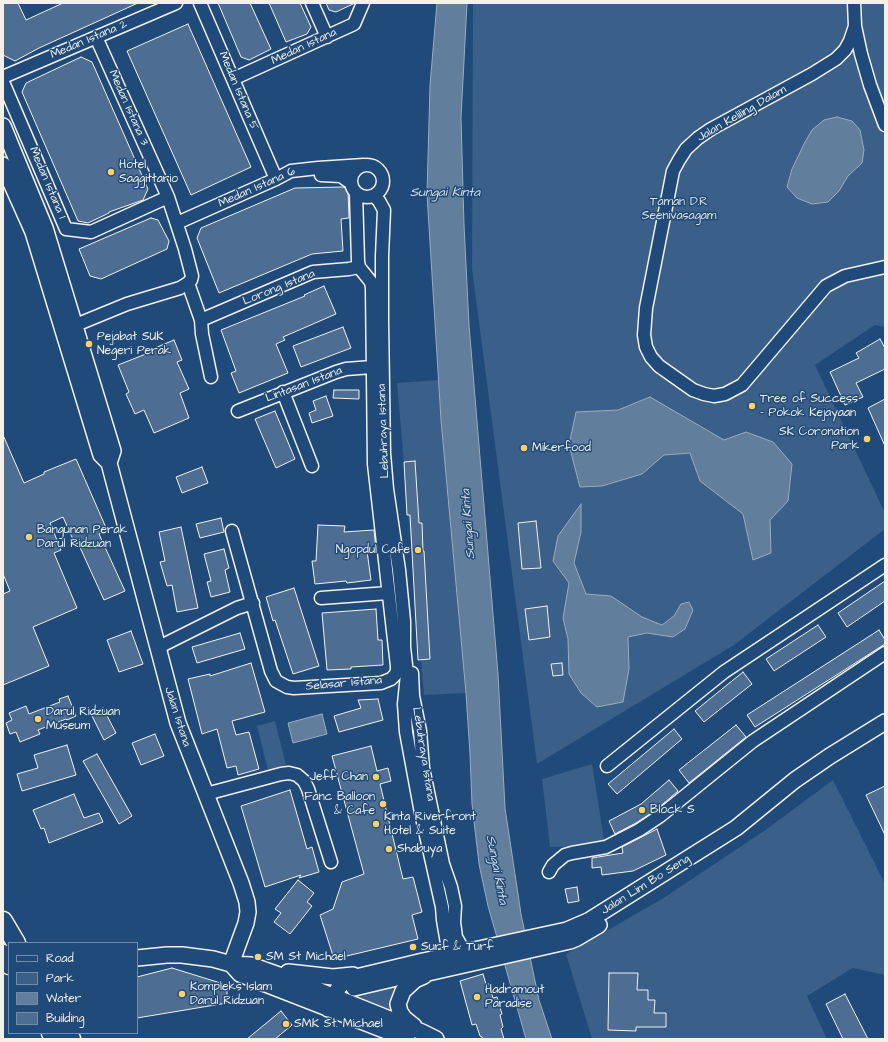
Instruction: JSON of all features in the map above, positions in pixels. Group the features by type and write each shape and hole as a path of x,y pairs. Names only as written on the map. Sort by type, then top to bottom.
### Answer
{"highway":[{"path":"3,921 15,942"}],"main road":[{"path":"3,126 40,215 69,328"},
{"path":"3,141 40,215"},
{"path":"3,165 33,232 69,328"},
{"name":"Jalan Istana","path":"69,328 101,455 109,463 178,723 247,902 248,912 246,923 231,964"},
{"name":"Jalan Lim Bo Seng","path":"554,939 567,930 588,921 732,831 795,780 830,756 885,722"},
{"name":"Jalan Lim Bo Seng","path":"335,1004 348,992 357,987 409,975 428,973 472,957 554,939 570,941 584,934 741,835 817,776 885,731"},
{"path":"138,958 182,955 213,959 231,964 251,965 305,975 333,977 372,972"},
{"name":"Jalan Lim Bo Seng","path":"372,972 450,955 472,957"},
{"path":"231,964 240,974 422,1032 436,1039"},
{"path":"262,968 407,1039"},
{"path":"335,1004 336,990 343,983 352,978 372,972"},
{"path":"422,1032 404,1018 400,1012 398,1004 403,991 428,973"}],"street":[{"name":"Medan Istana 2","path":"3,77 176,3"},
{"name":"Medan Istana 5","path":"200,3 276,179"},
{"path":"312,3 327,37"},
{"name":"Medan Istana","path":"233,79 354,24 363,3"},
{"name":"Jalan Keliling Dalam","path":"854,3 855,26 870,85 885,125"},
{"name":"Jalan Keliling Dalam","path":"855,26 845,50 836,59 812,74 711,129 686,149 678,160 674,171 646,308 644,335 646,346 651,357 659,366 693,390 714,396 725,394 742,384 826,286 845,276 885,267"},
{"name":"Medan Istana 3","path":"96,37 168,197 192,271 191,280 188,283"},
{"name":"Medan Istana 1","path":"3,82 66,229 91,232 168,197"},
{"path":"276,179 301,176 341,176 353,188 364,198 374,196 378,193 383,183 383,178 378,169 374,166 364,166 356,170 353,174 353,188 360,267"},
{"name":"Medan Istana 6","path":"177,223 291,171 299,169 364,166"},
{"name":"Lebuhraya Istana","path":"383,183 388,206 383,239"},
{"name":"Lebuhraya Istana","path":"374,196 379,200 384,210 382,320 384,453 387,489 399,570 404,621 404,647 407,674 404,704 408,744 450,955"},
{"name":"Lorong Istana","path":"201,320 313,272 360,267"},
{"name":"Selasar Istana","path":"253,603 271,671 276,681 281,685 294,688 381,683 391,679 397,670 375,480 372,367 372,288 371,282 360,267"},
{"path":"69,328 127,304 180,288 188,283 201,320 202,334 211,377"},
{"name":"Lintasan Istana","path":"238,410 341,370 372,367"},
{"path":"283,392 312,466"},
{"path":"157,648 236,608 253,603 232,531"},
{"path":"606,766 729,668 885,565"},
{"path":"321,598 388,593"},
{"name":"Lebuhraya Istana","path":"404,621 410,644 413,696 420,732 425,776 443,864 455,906 454,922 456,937 461,946 472,957"},
{"path":"549,872 553,865 565,855 606,847 639,830 660,816 753,741 885,653"},
{"path":"408,744 412,732 413,696"},
{"path":"206,794 280,774 289,773 297,775 304,781 308,789 331,862"},
{"path":"443,864 447,898 446,913 443,920"}],"green space":[{"name":"Taman D.R Seenivasagam","path":"473,3 885,3 885,327 875,325 815,365 885,513 885,529 734,645 537,764 472,269"},
{"path":"438,380 466,693 424,695 397,383"},
{"path":"275,721 286,765 268,770 257,726"},
{"path":"592,764 605,846 550,847 542,779"},
{"path":"833,780 885,884 885,975 853,968 807,996 827,1039 592,1039 566,954 662,899 764,831"},
{"path":"394,986 398,988 393,1015 354,999 355,995"}],"water":[{"name":"Sungai Kinta","path":"437,3 467,3 461,118 464,225 469,325 498,674 505,808 521,914 539,1000 552,1039 526,1039 488,906 479,864 472,804 466,693 441,420 427,194 430,85"},
{"path":"837,117 852,121 860,130 864,150 862,163 848,176 839,191 828,202 812,204 797,198 787,187 792,169 812,130 824,120"},
{"path":"650,397 724,440 746,432 773,442 792,464 788,501 770,520 771,553 753,560 743,514 700,481 690,453 664,455 642,474 602,486 580,487 569,445 576,412 618,410"},
{"path":"581,504 581,532 574,563 586,594 611,596 642,617 662,625 674,616 681,604 689,602 693,610 685,629 673,637 647,633 628,637 629,669 623,702 597,707 581,693 569,674 568,639 563,618 569,583 553,561 558,536"},
{"path":"322,714 327,734 293,743 288,723"}],"building":[{"path":"3,3 18,3 26,20 63,3 138,3 39,48 15,61 3,55"},
{"path":"218,3 250,3 271,49 249,60 241,57"},
{"path":"269,3 300,3 311,27 307,34 286,42"},
{"path":"326,3 355,3 336,12 329,10"},
{"path":"188,24 251,167 191,195 127,51"},
{"path":"81,57 92,62 148,189 143,200 109,212 88,223 78,221 22,92 26,83"},
{"path":"344,187 348,190 349,218 341,219 343,251 312,254 219,293 197,238 201,228 295,188"},
{"path":"151,218 158,220 169,241 167,249 101,279 90,276 79,249"},
{"path":"324,286 336,314 283,337 285,340 276,344 288,373 239,393 231,373 236,371 221,330 305,296 304,295"},
{"path":"343,327 351,348 301,367 293,346"},
{"path":"880,339 885,348 885,369 856,383 863,397 845,405 830,372 859,358 856,353"},
{"path":"174,340 182,360 177,362 189,389 180,393 189,418 154,433 144,410 135,414 126,394 129,392 118,365 151,352 150,350"},
{"path":"334,390 359,390 359,399 333,398"},
{"path":"326,396 333,416 312,423 309,413 316,410 313,401"},
{"path":"885,399 885,446 868,408"},
{"path":"275,411 295,459 276,468 255,419"},
{"name":"Bangunan Perak Darul Ridzuan","path":"3,435 24,483 44,474 44,472 76,459 107,530 99,534 125,591 104,600 78,543 75,544 63,517 50,523 61,550 54,553 77,608 33,627 49,666 3,685 3,594 10,591 3,574"},
{"path":"415,461 419,523 422,523 430,659 418,660 410,515 407,515 404,462"},
{"path":"202,467 208,483 182,493 176,477"},
{"path":"221,518 224,532 200,538 196,524"},
{"path":"536,521 541,568 522,569 518,523"},
{"path":"318,525 345,526 344,532 374,530 376,550 367,551 371,580 347,583 346,581 315,584 312,561 316,561"},
{"path":"181,527 198,608 177,612 172,585 167,586 160,562 165,561 159,532"},
{"path":"224,549 229,568 225,570 230,592 211,597 207,582 211,581 204,554"},
{"path":"885,581 885,601 847,627 838,613"},
{"path":"294,588 319,666 293,674 275,620 273,621 266,597"},
{"path":"547,606 550,637 529,640 525,609"},
{"path":"376,609 378,640 382,640 383,665 327,670 322,613"},
{"path":"818,625 826,637 774,671 766,659"},
{"path":"879,630 885,640 885,644 755,727 747,715"},
{"path":"131,631 143,664 119,672 107,640"},
{"path":"240,633 245,649 197,663 192,647"},
{"path":"251,663 265,712 232,721 236,735 249,732 259,769 238,775 236,766 227,768 217,729 202,734 188,679 210,674 210,676"},
{"path":"562,663 563,675 553,676 551,664"},
{"path":"743,672 752,684 704,722 695,711"},
{"name":"Darul Ridzuan Museum","path":"68,696 76,716 38,730 40,734 20,742 16,732 10,734 6,723 12,720 9,713 26,706 29,714 60,702 59,699"},
{"path":"378,699 383,720 339,732 334,716 361,708 358,700"},
{"path":"103,708 116,733 104,740 91,714"},
{"path":"736,725 746,737 689,783 679,770"},
{"path":"674,729 682,739 617,794 608,784"},
{"path":"155,734 164,756 141,765 132,743"},
{"path":"67,745 76,775 22,791 17,774 38,768 34,755"},
{"path":"371,746 377,771 388,768 391,781 380,784 403,879 413,877 422,912 412,915 418,939 334,959 320,915 333,909 342,882 364,874 332,756"},
{"path":"97,754 132,816 119,824 83,761"},
{"name":"Block S","path":"669,780 678,791 656,810 615,834 609,821 641,804"},
{"path":"885,786 885,835 866,795"},
{"path":"290,790 307,849 312,847 319,872 299,878 301,875 265,887 241,806"},
{"path":"74,794 84,818 99,813 103,822 49,843 44,828 41,829 33,810"},
{"path":"657,829 666,855 633,871 602,875 601,867 592,868 592,858 623,853 622,847"},
{"path":"298,880 314,893 307,902 312,906 290,934 274,922 281,913 275,909"},
{"path":"577,887 579,901 568,903 565,889"},
{"name":"Kompleks Islam Darul Ridzuan","path":"172,968 227,985 227,1003 138,1018 138,977"},
{"path":"609,973 638,973 637,990 648,990 648,1000 655,1000 654,1013 666,1013 666,1027 636,1027 636,1031 608,1030"},
{"path":"483,974 486,984 489,984 493,998 497,997 502,1014 500,1015 503,1027 501,1029 504,1039 483,1039 480,1036 476,1024 472,1025 460,981"},
{"path":"845,994 868,1039 843,1039 826,1004"},
{"path":"281,1011 292,1025 275,1039 247,1039"}],"place":[{"name":"Hotel Saggittario","path":"111,172"},
{"name":"Pejabat SUK Negeri Perak","path":"89,344"},
{"name":"Tree of Success - Pokok Kejayaan","path":"752,406"},
{"name":"SK Coronation Park","path":"867,439"},
{"name":"Mikerfood","path":"524,448"},
{"name":"Bangunan Perak Darul Ridzuan","path":"29,537"},
{"name":"Ngopdul Cafe","path":"418,550"},
{"name":"Darul Ridzuan Museum","path":"38,719"},
{"name":"Jeff Chan","path":"376,777"},
{"name":"Fanc Balloon & Cafe","path":"383,804"},
{"name":"Block S","path":"642,810"},
{"name":"Kinta Riverfront Hotel & Suite","path":"376,824"},
{"name":"Shabuya","path":"389,849"},
{"name":"Surf & Turf","path":"413,947"},
{"name":"SM St Michael","path":"258,957"},
{"name":"Kompleks Islam Darul Ridzuan","path":"182,994"},
{"name":"Hadramout Paradise","path":"477,997"},
{"name":"SMK St. Michael","path":"286,1024"}]}
